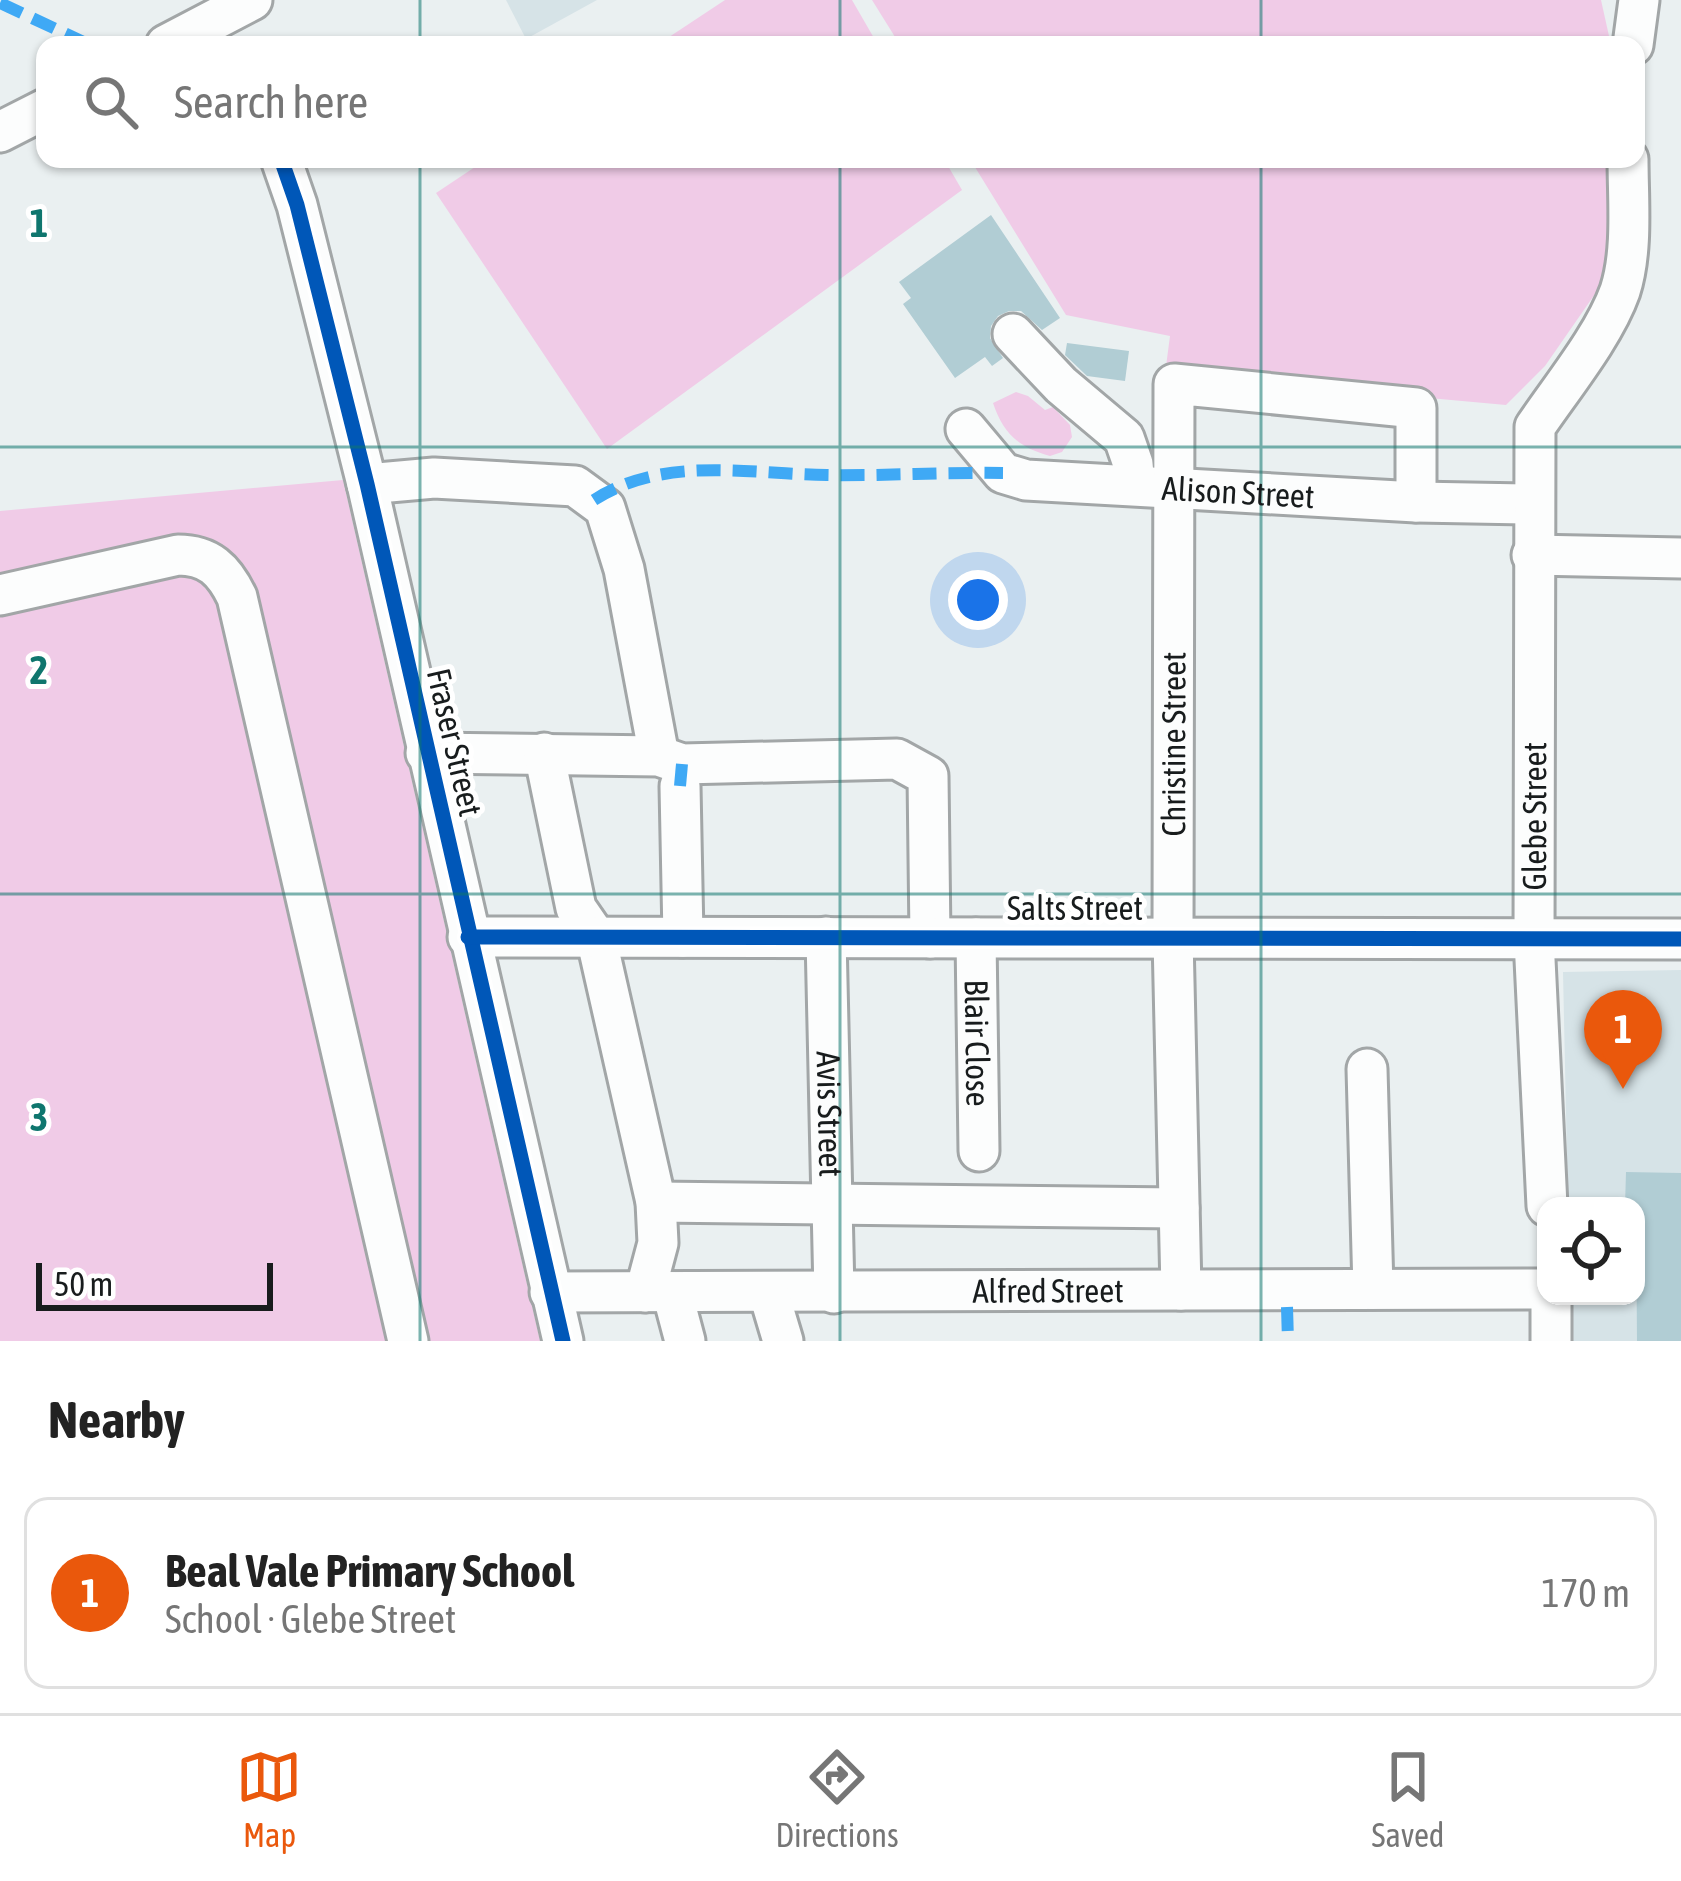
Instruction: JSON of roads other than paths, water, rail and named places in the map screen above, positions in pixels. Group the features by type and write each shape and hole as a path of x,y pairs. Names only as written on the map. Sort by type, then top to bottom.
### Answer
{"street":[{"path":"221,32 252,0"},
{"path":"1634,36 1639,0"},
{"path":"0,132 36,114"},
{"name":"Fraser Street","path":"283,168 297,205 367,484 563,1341"},
{"name":"Glebe Street","path":"1546,1197 1534,939 1535,427 1620,290 1628,231 1628,168"},
{"path":"1012,334 1061,385 1124,438 1154,487"},
{"name":"Christine Street","path":"1181,1290 1173,938 1154,487 1174,384 1416,408 1416,502"},
{"name":"Alison Street","path":"966,428 1003,473 1060,484 1533,504"},
{"path":"367,484 434,478 575,486 605,508 624,568 670,771 682,937"},
{"path":"1532,554 1681,558"},
{"path":"0,596 178,555 198,555 227,577 238,597 408,1341"},
{"path":"425,753 544,753 670,771 682,764 897,759 928,776 930,938"},
{"path":"544,753 576,908 596,937 656,1202 659,1292 685,1341"},
{"name":"Salts Street","path":"468,937 1681,939"},
{"name":"Avis Street","path":"826,938 834,1293"},
{"name":"Blair Close","path":"976,938 979,1151"},
{"path":"1367,1069 1372,1289"},
{"path":"656,1202 1179,1208"},
{"name":"Alfred Street","path":"550,1292 1372,1289 1537,1293"},
{"path":"769,1294 783,1341"},
{"path":"1549,1305 1551,1341"}],"place":[{"name":"Beal Vale Primary School","path":"1623,1089"}]}
